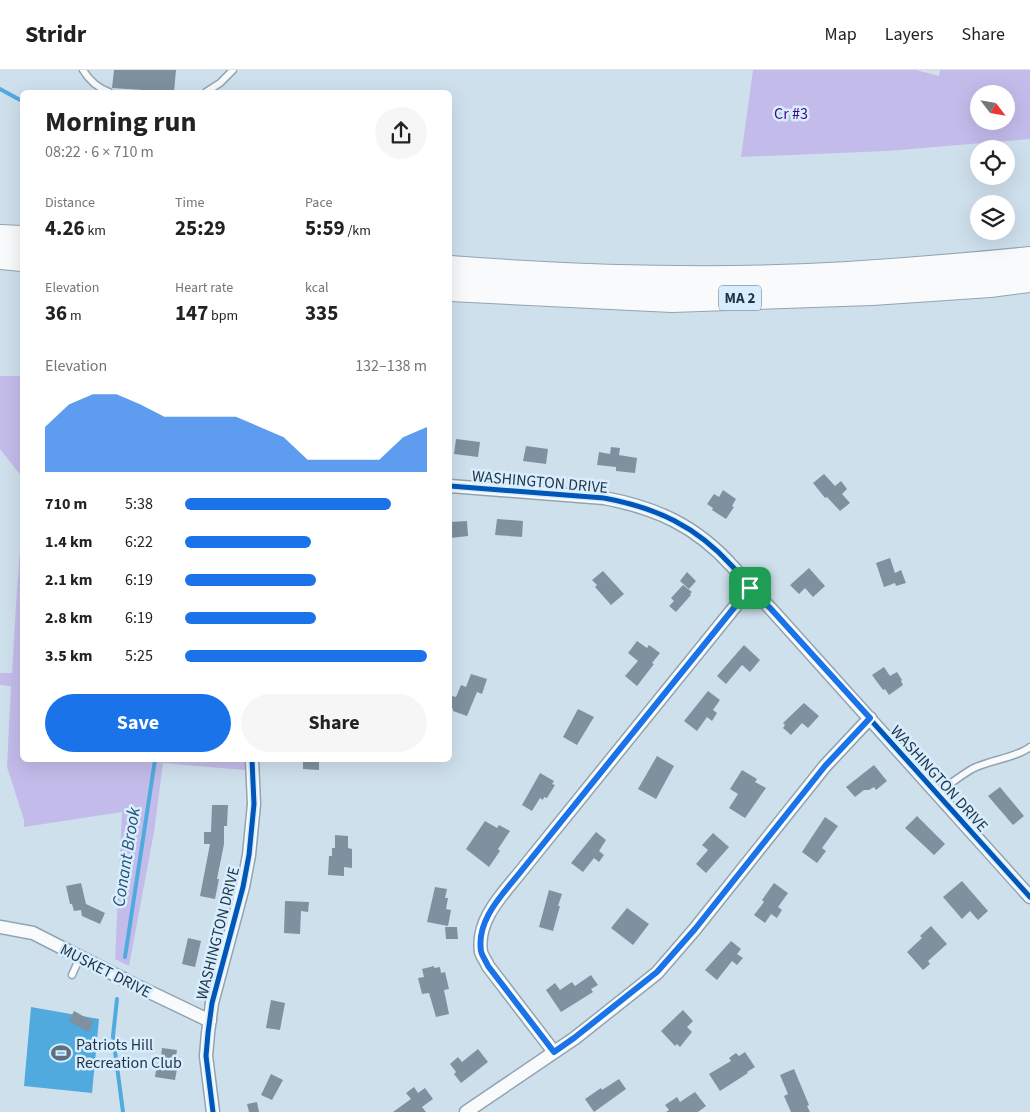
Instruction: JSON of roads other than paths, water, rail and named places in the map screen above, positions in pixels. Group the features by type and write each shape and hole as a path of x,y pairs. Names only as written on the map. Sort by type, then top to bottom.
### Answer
{"highway":[{"path":"0,237 20,238"},
{"path":"0,257 20,259"},
{"name":"MA 2","path":"452,268 534,274 744,277 847,274 1030,259"},
{"name":"MA 2","path":"452,290 672,300 872,293 990,285 1030,280"}],"street":[{"name":"WASHINGTON DRIVE","path":"452,486 604,498 646,508 682,525 710,545 732,565 750,588 1030,896"},
{"path":"554,1052 488,966 482,953 482,927 492,909 522,870 750,588"},
{"path":"466,1112 589,1027 657,972 695,929 825,766 870,718"},
{"name":"WASHINGTON DRIVE","path":"213,1112 206,1056 210,1020 212,1003 243,887 249,855 254,804 252,762"},
{"name":"MUSKET DRIVE","path":"0,927 33,933 210,1020"}],"lane":[{"path":"83,70 88,79 103,90"},
{"path":"209,90 220,83 233,70"},
{"path":"937,793 973,769 1000,758 1023,752 1030,747"},
{"path":"72,975 80,957"}],"water":[{"name":"Patriots Hill Recreation Club","path":"31,1007 99,1019 92,1093 24,1086"}],"waterway":[{"name":"Conant Brook","path":"0,89 20,100"},
{"name":"Conant Brook","path":"125,957 155,762"},
{"name":"Conant Brook","path":"117,999 113,1036 123,1112"}],"place":[{"name":"Patriots Hill Recreation Club","path":"61,1053"}],"park label":[{"name":"Cr #3","path":"791,113"}]}
